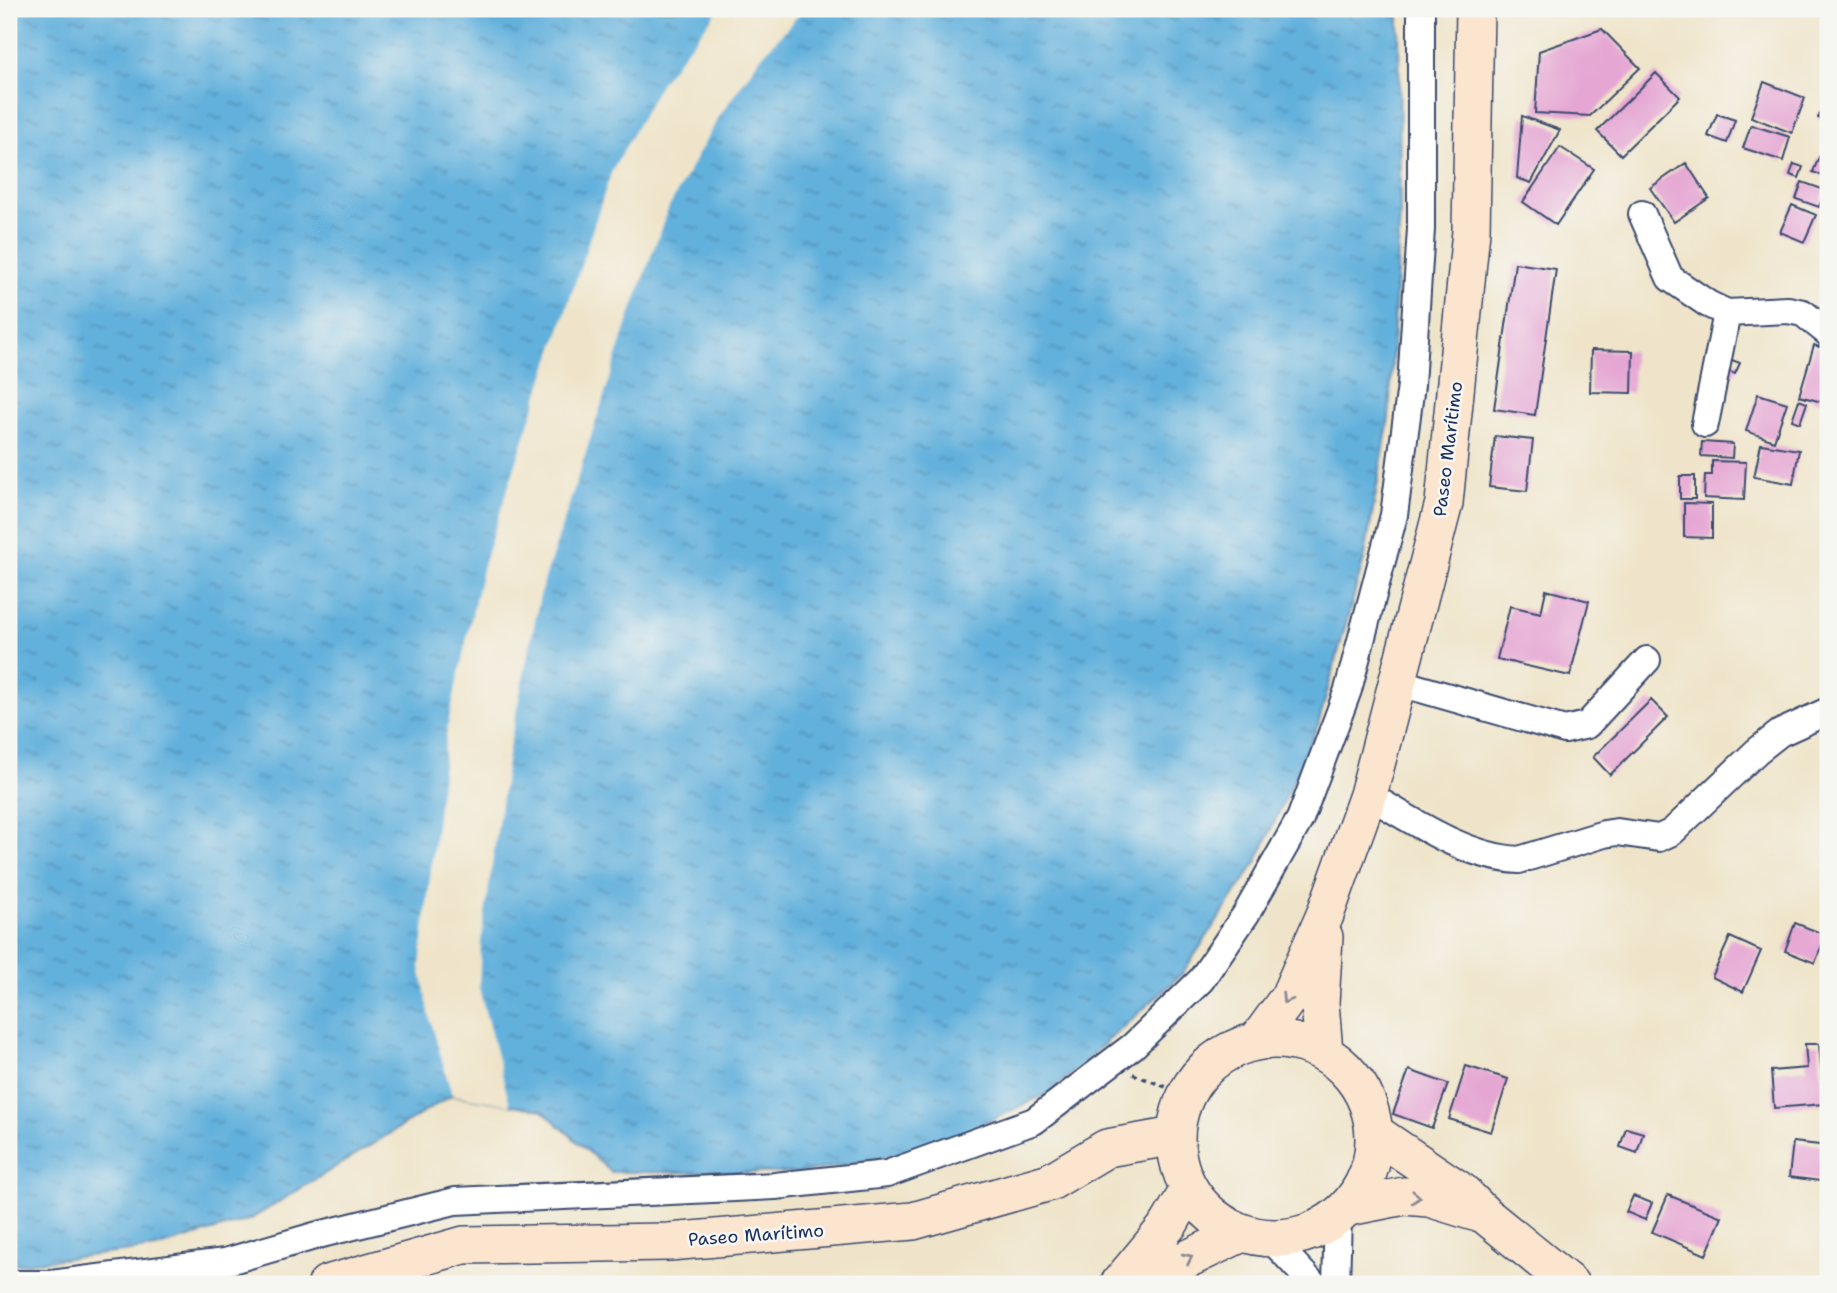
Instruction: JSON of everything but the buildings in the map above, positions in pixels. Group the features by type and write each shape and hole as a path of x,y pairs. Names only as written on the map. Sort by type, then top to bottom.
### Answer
{"main road":[{"name":"Paseo Marítimo","path":"1256,1041 1289,996 1325,915 1368,795 1400,683 1444,503 1471,231 1475,9"},
{"name":"Paseo Marítimo","path":"1324,1052 1320,1003 1325,915"},
{"path":"1343,1212 1369,1173 1375,1133 1370,1109 1359,1086 1344,1067 1324,1052 1280,1040 1256,1041 1228,1051 1203,1070 1186,1094 1175,1136 1178,1164 1189,1190 1203,1208 1221,1223 1256,1236 1295,1237 1317,1229 1343,1212 1404,1196 1429,1198 1485,1215"},
{"path":"1375,1133 1462,1192 1485,1215 1568,1283"},
{"name":"Paseo Marítimo","path":"327,1284 464,1245 669,1242 913,1221 1050,1182 1107,1148 1175,1136"},
{"path":"1119,1284 1169,1224 1189,1190"},
{"path":"1135,1284 1256,1236"}],"street":[{"path":"9,1284 51,1284 225,1262 318,1235 455,1201 775,1186 887,1174 1034,1121 1108,1065 1201,980 1246,914 1300,819 1348,690 1394,515 1411,385 1421,229 1421,9"},
{"path":"1642,214 1670,278 1708,304 1727,313 1788,310 1803,313 1828,333"},
{"path":"1705,424 1727,313"},
{"path":"1400,683 1565,730 1578,729 1587,725 1647,660"},
{"path":"1368,795 1454,843 1504,859 1519,860 1618,832 1659,838 1672,832 1780,733 1828,711"},
{"path":"1336,1284 1343,1212"},
{"path":"1256,1236 1313,1284"}],"path":[{"path":"1108,1065 1186,1094"}],"water":[{"path":"9,9 1399,9 1400,211 1389,418 1365,555 1318,725 1257,861 1182,974 1051,1092 932,1148 802,1173 611,1172 542,1110 452,1095 251,1219 156,1248 9,1265"}],"pier":[{"path":"719,9 804,9 760,58 718,118 668,209 631,313 541,591 509,748 481,941 479,988 510,1105 452,1095 430,1018 420,966 447,728 483,565 611,173 661,82"}]}
